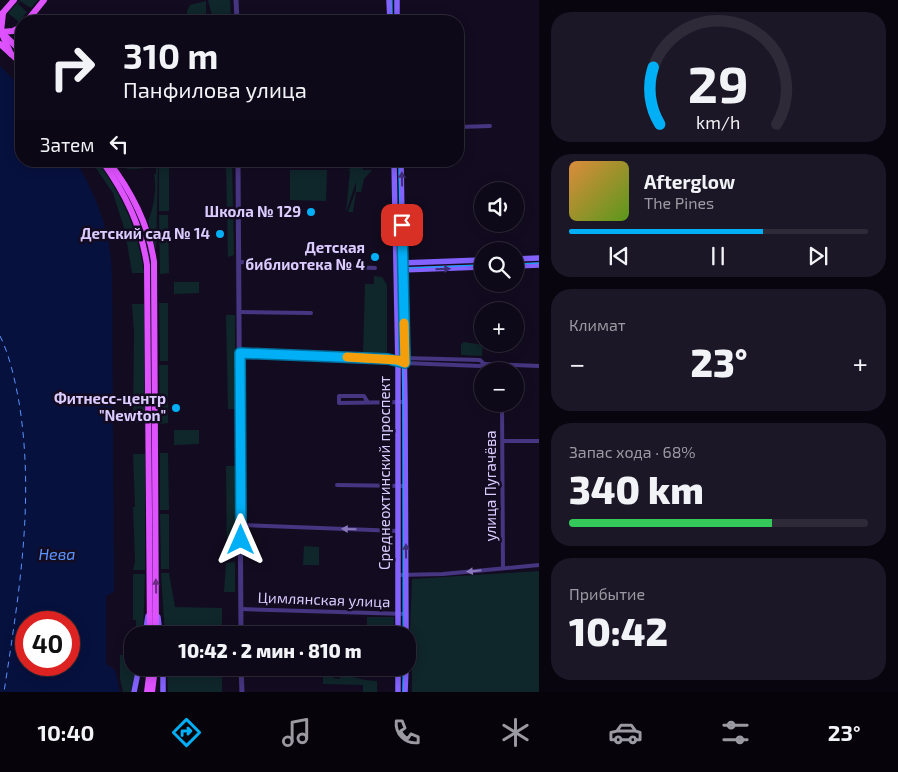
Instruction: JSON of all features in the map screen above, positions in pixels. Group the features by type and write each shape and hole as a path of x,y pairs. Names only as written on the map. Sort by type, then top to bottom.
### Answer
{"main road":[{"path":"11,54 0,31 2,14 14,0"},
{"path":"31,15 44,0"},
{"path":"390,0 390,15"},
{"path":"397,0 397,15"},
{"path":"0,31 15,31"},
{"path":"0,31 15,45"},
{"path":"0,44 15,58"},
{"path":"106,167 126,197 134,214 147,265 150,626"},
{"path":"112,167 139,212 150,241 154,262 156,626"},
{"name":"Среднеохтинский проспект","path":"394,167 398,360 398,626"},
{"name":"Среднеохтинский проспект","path":"401,167 405,361 406,626"},
{"path":"524,259 539,258"},
{"path":"395,267 402,263 474,260"},
{"path":"524,266 539,265"},
{"path":"395,267 403,271 474,268"},
{"path":"146,626 149,609"},
{"path":"156,613 158,626"},
{"path":"134,692 137,676"},
{"path":"147,692 151,676"},
{"path":"152,676 152,692"},
{"path":"163,676 163,692"},
{"path":"398,676 398,692"},
{"path":"405,692 406,676"}],"street":[{"path":"236,0 236,15"},
{"path":"464,127 490,126"},
{"path":"238,167 241,626"},
{"path":"239,262 375,268"},
{"path":"239,312 311,313"},
{"path":"240,353 398,360 474,366"},
{"path":"524,365 539,366"},
{"path":"367,401 364,396 339,396 339,403 364,403 367,401 405,402"},
{"name":"улица Пугачёва","path":"502,412 503,568"},
{"path":"502,441 539,441"},
{"path":"337,485 405,486"},
{"path":"241,525 406,531"},
{"path":"398,575 539,565"},
{"name":"Цимлянская улица","path":"241,609 406,614"},
{"path":"242,676 242,692"}],"green space":[{"path":"20,0 38,0 31,8 20,1 18,4 27,12 25,15 15,15 15,19 8,13"},
{"path":"208,0 230,0 231,15 212,15"},
{"path":"206,1 206,15 187,15 190,5"},
{"path":"95,167 101,167 122,200 138,242 144,273 132,273 125,231 113,193"},
{"path":"122,167 151,167 136,169"},
{"path":"156,167 158,167 156,251 148,221 154,198 154,174 156,174"},
{"path":"159,167 169,167 169,211 159,211"},
{"path":"226,167 232,167 234,255 228,257"},
{"path":"352,167 362,167 363,170 372,170 364,179 361,192 356,192 353,212 348,212 356,190 356,182 346,212 350,171 348,170"},
{"path":"290,170 327,170 326,201 290,200"},
{"path":"159,215 168,215 169,273 160,274"},
{"path":"374,276 382,277 387,285 387,353 363,353 365,284 374,284"},
{"path":"174,282 199,282 199,293 174,294"},
{"path":"159,303 168,303 168,361 160,361"},
{"path":"132,304 144,304 145,423 133,423 134,333"},
{"path":"226,315 235,315 235,409 228,409"},
{"path":"464,342 474,344 474,352 482,352 482,356 461,355 461,344"},
{"path":"159,365 168,365 168,423 160,424"},
{"path":"174,430 199,430 199,444 174,445"},
{"path":"160,453 168,453 169,510 160,510"},
{"path":"133,454 145,454 145,570 133,570 135,561 133,507 135,507"},
{"path":"226,466 235,466 235,558 227,558"},
{"path":"160,514 169,514 169,569 161,569"},
{"path":"304,546 319,547 319,565 303,565"},
{"path":"235,562 235,592 224,592 226,563"},
{"path":"539,571 539,692 412,692 412,676 416,676 416,626 410,626 412,579"},
{"path":"161,573 169,573 175,607 222,608 222,626 164,626"},
{"path":"133,574 145,574 143,626 136,626 136,620 133,620"},
{"path":"367,617 394,617 394,626 367,626"},
{"path":"120,655 124,655 124,676 135,676 131,692 123,692 120,679"},
{"path":"167,676 222,676 222,692 168,692"},
{"path":"323,676 333,676 333,678 340,679 340,676 345,676 377,681 377,692 363,692 363,685 323,684"}],"water":[{"name":"Нева","path":"0,66 15,81 15,167 79,167 102,216 109,245 112,276 114,592 106,596 106,664 115,670 120,692 0,692"}],"ferry route":[{"path":"0,336 14,377 19,402 26,475 20,583 4,692"}],"tram line":[{"path":"392,0 392,15"},
{"path":"399,167 403,368 403,626"},
{"path":"398,258 404,266 410,268 474,265"},
{"path":"524,264 539,263"},
{"path":"403,676 403,692"}],"slow traffic":[{"path":"347,357 398,360 405,363 404,323"}],"place":[{"name":"Школа № 129","path":"311,212"},
{"name":"Детский сад № 14","path":"220,234"},
{"name":"Детская библиотека № 4","path":"375,257"},
{"name":"Фитнесс-центр \"Newton\"","path":"176,408"}],"route":[{"path":"241,540 240,353 388,359 405,363 402,225"}]}
